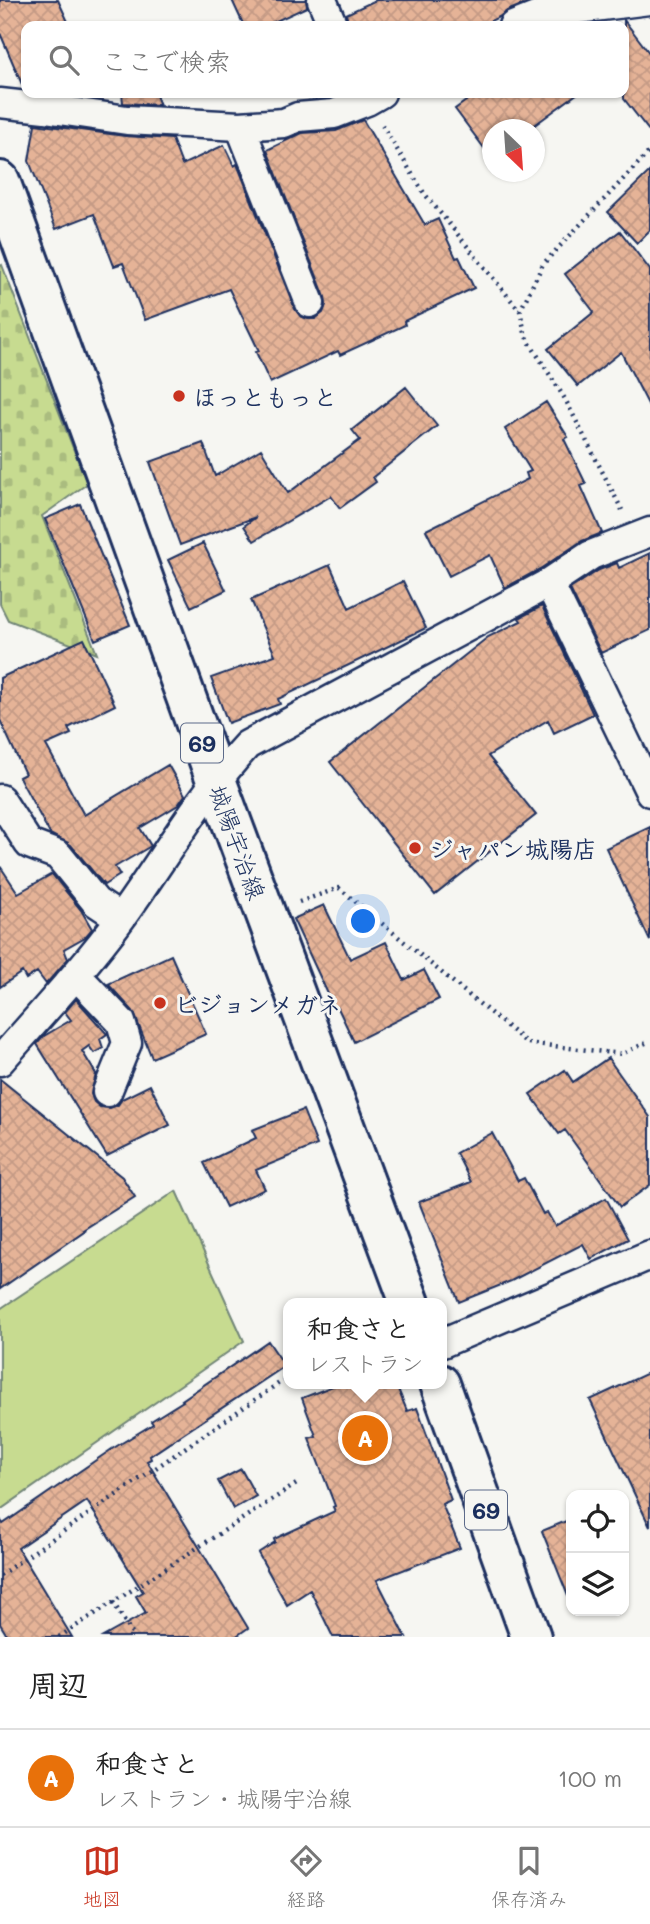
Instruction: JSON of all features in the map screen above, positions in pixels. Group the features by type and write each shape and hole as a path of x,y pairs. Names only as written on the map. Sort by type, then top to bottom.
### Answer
{"main road":[{"name":"城陽宇治線","path":"0,181 216,780 408,1298"},
{"name":"69","path":"442,1389 531,1637"}],"street":[{"path":"322,0 331,21"},
{"path":"521,21 544,7 649,0"},
{"path":"0,103 127,120 240,126 284,123 298,117 334,114 366,98"},
{"path":"240,126 310,303"},
{"path":"0,1061 76,975 120,918 216,780 247,745 549,583 591,555 642,534"},
{"path":"549,583 650,792"},
{"path":"0,799 29,844 58,855 96,902 120,918"},
{"path":"76,975 121,1021 127,1043 107,1092"},
{"path":"447,1341 650,1255"}],"path":[{"path":"371,98 424,193 520,312 526,337 565,399 642,534"},
{"path":"520,312 543,264 650,151"},
{"path":"266,915 339,888 527,1043 622,1054 650,1041"},
{"path":"0,1575 283,1380"},
{"path":"59,1637 299,1483"},
{"path":"113,1602 134,1637"}],"green space":[{"path":"2,265 87,484 42,516 97,654 8,620 0,604"},
{"path":"176,1191 244,1341 0,1510 0,1309"}],"building":[{"path":"0,0 58,0 68,21 21,21 21,82 0,33"},
{"path":"232,0 306,0 307,7 276,21 242,21"},
{"path":"376,0 534,0 491,21 348,21 346,14"},
{"path":"629,27 650,54 650,132 624,99 629,98"},
{"path":"122,98 157,98 160,105 123,103"},
{"path":"470,98 571,98 543,119 482,119 482,145 455,109"},
{"path":"363,120 425,225 438,219 474,288 404,321 405,325 340,355 338,351 270,383 256,352 259,351 229,289 145,320 123,263 114,266 94,214 56,229 29,161 35,124 125,136 172,139 182,165 224,145 234,166 237,164 295,309 300,316 315,319 323,313 325,297 267,150 302,133 336,131"},
{"path":"650,171 650,230 637,243 608,212"},
{"path":"620,231 650,270 650,408 621,352 578,386 548,349 594,312 565,274"},
{"path":"406,387 437,426 373,477 376,482 340,508 331,496 254,541 244,526 256,517 180,545 150,462 203,443 215,476 261,449 288,493 360,440 352,430"},
{"path":"546,402 568,437 564,439 586,484 581,486 602,533 582,541 505,588 490,555 449,576 426,530 528,479 526,473 531,471 505,429"},
{"path":"80,504 130,625 95,640 45,519"},
{"path":"203,543 226,590 191,607 168,560"},
{"path":"650,553 650,630 601,653 570,589 599,570 617,563 619,568"},
{"path":"330,565 349,608 403,581 426,628 278,699 280,704 228,723 211,678 275,655 251,600"},
{"path":"542,606 593,714 554,733 548,720 488,756 536,815 435,895 330,762 488,637 521,621 519,618"},
{"path":"84,639 115,705 68,728 71,734 46,745 84,815 168,765 185,795 178,805 140,828 151,846 115,867 120,875 104,885 71,845 50,834 19,777 25,774 0,720 0,678"},
{"path":"650,827 650,941 606,848"},
{"path":"0,866 18,893 52,874 81,910 92,929 85,937 64,949 68,959 46,984 37,972 26,979 22,972 0,987"},
{"path":"324,905 350,959 386,942 404,980 424,970 439,999 354,1042 338,1008 335,1009 293,919"},
{"path":"171,955 206,1034 152,1058 133,1011 108,984"},
{"path":"76,999 107,1034 100,1039 103,1048 94,1053 89,1046 82,1051 96,1074 91,1094 94,1102 100,1107 110,1108 150,1085 170,1125 107,1156 37,1044 44,1036 71,1020 65,1012"},
{"path":"608,1058 650,1117 650,1185 620,1207 565,1130 559,1134 530,1094 565,1070 573,1082"},
{"path":"0,1079 122,1177 135,1197 0,1289"},
{"path":"303,1110 317,1145 256,1170 265,1189 226,1207 204,1163 256,1138 252,1130"},
{"path":"492,1133 518,1181 524,1178 543,1214 547,1212 555,1226 606,1198 628,1239 591,1259 583,1244 511,1281 459,1302 419,1202 471,1182 456,1153"},
{"path":"268,1341 283,1363 283,1367 150,1456 151,1459 147,1461 248,1628 235,1637 103,1637 146,1613 136,1596 143,1592 87,1501 18,1548 72,1637 8,1637 0,1624 0,1519 3,1524 153,1424 151,1421"},
{"path":"650,1372 650,1527 590,1400"},
{"path":"325,1389 398,1389 407,1411 417,1408 451,1500 442,1504 460,1548 377,1580 406,1637 333,1637 310,1590 287,1605 258,1553 275,1542 274,1539 335,1511 309,1438 316,1436 302,1398"},
{"path":"241,1469 256,1496 233,1509 218,1481"},
{"path":"566,1521 566,1591 542,1531"}],"place":[{"name":"ほっともっと","path":"179,396"},
{"name":"ジャパン城陽店","path":"415,848"},
{"name":"ビジョンメガネ","path":"160,1003"},
{"name":"和食さと","path":"365,1438"}]}
